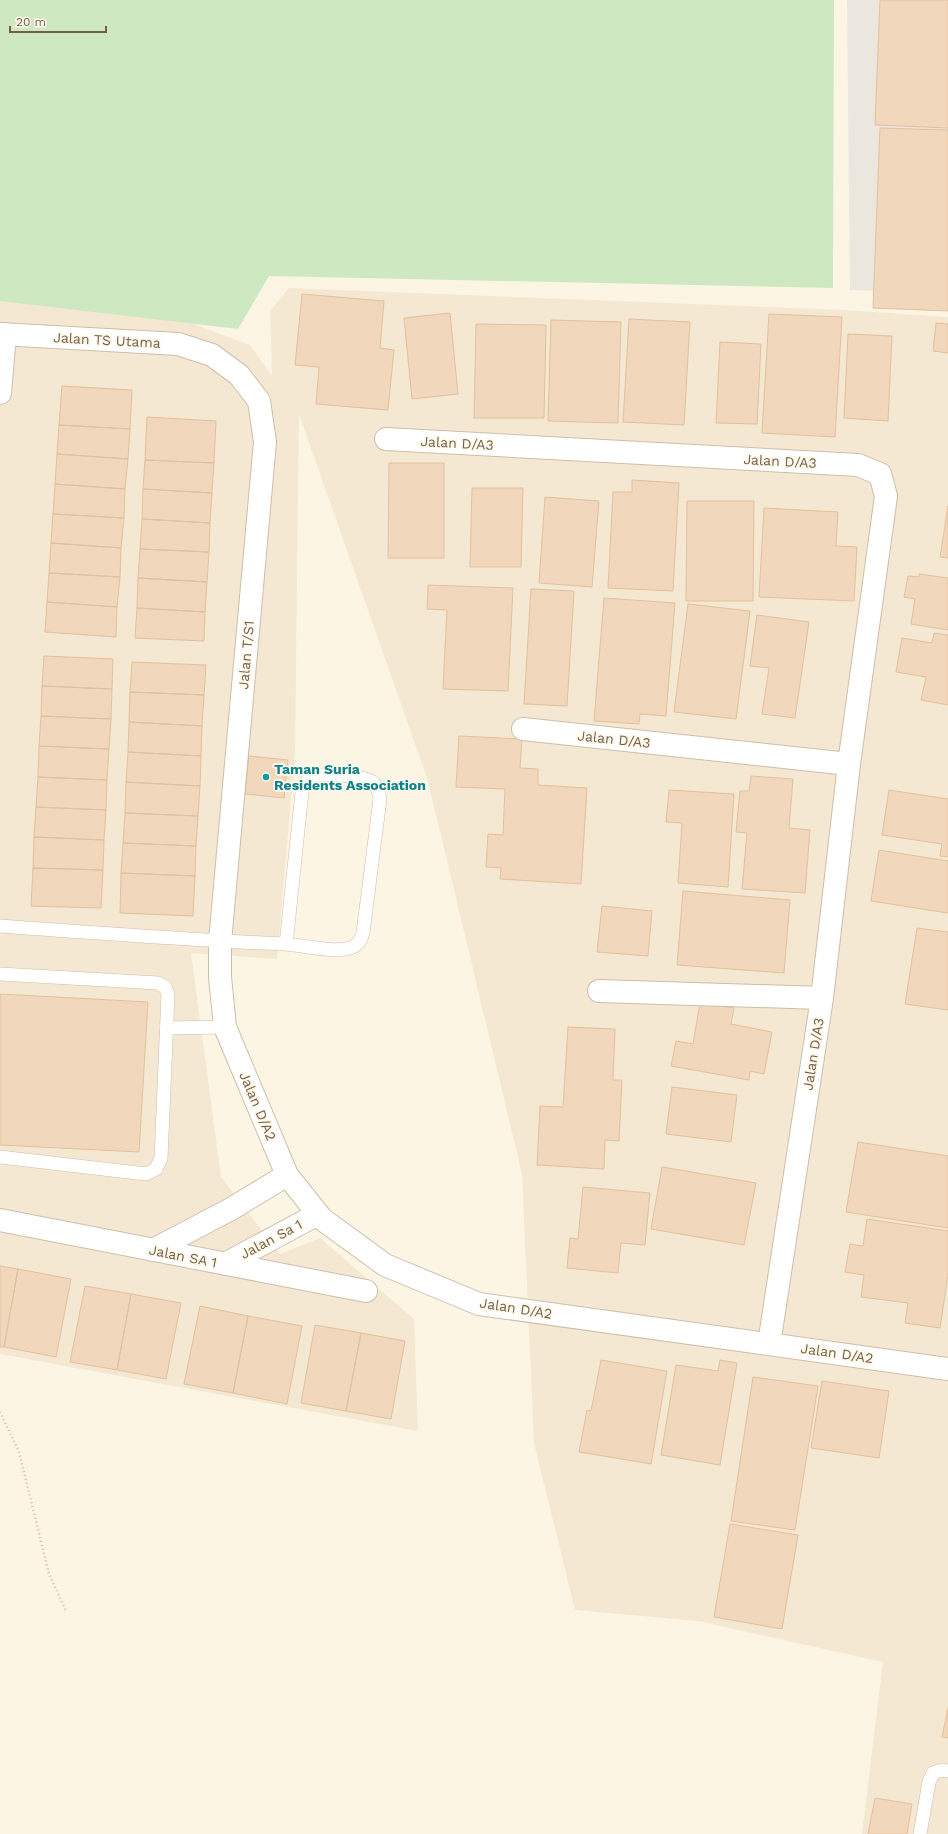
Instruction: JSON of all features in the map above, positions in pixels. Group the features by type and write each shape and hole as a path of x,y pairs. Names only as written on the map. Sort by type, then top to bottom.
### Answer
{"street":[{"name":"Jalan TS Utama","path":"2,334 178,344 212,355"},
{"path":"0,393 2,334"},
{"name":"Jalan T/S1","path":"212,355 239,375 259,401 265,442 220,942 220,977"},
{"name":"Jalan D/A3","path":"386,439 858,465 880,474 886,496 849,764 822,998 769,1344"},
{"name":"Jalan D/A3","path":"523,729 849,764"},
{"name":"Jalan D/A2","path":"220,977 225,1028 287,1175 322,1219 385,1265 479,1304 948,1369"},
{"path":"600,991 822,998"},
{"path":"153,1250 231,1209 287,1175"},
{"name":"Jalan Sa 1","path":"225,1264 318,1214"},
{"name":"Jalan SA 1","path":"0,1220 366,1291"}],"lane":[{"path":"0,926 220,942 286,944 342,950 352,948 360,942 363,933 380,799 378,789 372,782 363,778 322,774 313,776 305,783 302,792 286,944"},
{"path":"0,974 158,984 165,987 168,994 161,1158 156,1169 146,1174 0,1157"},
{"path":"166,1028 225,1028"},
{"path":"920,1834 929,1782 933,1773 942,1770 948,1771"}],"path":[{"path":"0,1412 19,1452 49,1574 66,1611"}],"shaded area":[{"path":"847,0 948,0 948,294 850,290"},
{"path":"289,288 843,310 948,317 948,1834 862,1834 883,1662 698,1621 575,1610 534,1443 522,1174 428,781 299,414 295,753 277,959 191,953 221,1177 280,1254 320,1238 414,1319 418,1431 0,1354 0,301 175,317 250,345 272,376 270,311"}],"green space":[{"path":"0,0 834,0 833,288 269,276 238,329 0,301"}],"building":[{"path":"880,0 948,0 948,128 875,125"},
{"path":"880,128 948,130 948,311 873,308"},
{"path":"302,294 384,301 380,348 394,350 388,410 316,404 319,367 295,365"},
{"path":"450,313 458,394 412,399 404,318"},
{"path":"769,314 842,317 835,437 762,433"},
{"path":"629,319 690,322 684,425 623,422"},
{"path":"551,320 621,322 618,423 548,421"},
{"path":"936,323 948,324 948,353 933,351"},
{"path":"476,324 546,325 544,418 474,418"},
{"path":"848,334 892,336 888,421 844,418"},
{"path":"720,342 761,344 757,424 716,423"},
{"path":"62,386 132,390 130,429 59,425"},
{"path":"147,417 216,421 214,463 145,460"},
{"path":"59,425 130,429 128,459 57,454"},
{"path":"57,454 128,459 125,489 55,484"},
{"path":"145,460 214,463 212,493 143,489"},
{"path":"389,463 444,463 444,558 388,558"},
{"path":"632,480 679,483 673,591 608,588 613,492 632,492"},
{"path":"55,484 125,489 124,518 53,514"},
{"path":"472,488 523,488 521,567 470,567"},
{"path":"143,489 212,493 210,523 142,519"},
{"path":"545,497 599,501 592,587 539,583"},
{"path":"687,501 754,501 753,601 686,601"},
{"path":"948,506 948,558 940,557"},
{"path":"764,508 838,512 836,546 857,547 854,601 759,597"},
{"path":"53,514 124,518 121,548 51,543"},
{"path":"142,519 210,523 209,552 140,549"},
{"path":"51,543 121,548 120,577 49,573"},
{"path":"140,549 209,552 207,582 138,578"},
{"path":"49,573 120,577 117,607 47,602"},
{"path":"919,574 948,578 948,630 911,624 915,599 904,597 908,576 919,577"},
{"path":"138,578 207,582 205,612 137,608"},
{"path":"428,585 513,588 508,691 443,689 447,610 427,609"},
{"path":"531,589 574,591 567,706 524,704"},
{"path":"604,598 675,603 666,716 640,714 639,724 594,721"},
{"path":"47,602 117,607 116,637 45,632"},
{"path":"688,604 750,611 736,719 674,712"},
{"path":"137,608 205,612 204,641 135,638"},
{"path":"757,615 809,622 795,718 762,714 769,668 750,666"},
{"path":"934,633 948,635 948,705 921,700 926,677 896,672 902,638 932,643"},
{"path":"44,656 113,659 112,689 42,686"},
{"path":"132,662 206,665 204,695 130,692"},
{"path":"42,686 112,689 111,719 41,716"},
{"path":"130,692 204,695 202,726 129,722"},
{"path":"41,716 111,719 109,749 39,746"},
{"path":"129,722 202,726 201,756 128,752"},
{"path":"459,736 522,739 520,768 538,769 538,785 587,788 581,884 500,879 501,868 486,867 488,834 503,835 505,789 456,787"},
{"path":"39,746 109,749 107,780 38,777"},
{"path":"128,752 201,756 200,786 126,782"},
{"name":"Taman Suria Residents Association","path":"249,756 288,760 284,798 245,794"},
{"path":"751,776 793,779 789,828 810,830 805,893 742,889 747,833 736,832 740,791 749,791"},
{"path":"38,777 107,780 106,810 36,807"},
{"path":"126,782 200,786 198,816 125,813"},
{"path":"669,790 734,794 728,887 678,883 682,823 666,822"},
{"path":"889,790 948,799 948,857 940,856 942,844 882,835"},
{"path":"36,807 106,810 104,840 34,837"},
{"path":"125,813 198,816 196,846 123,843"},
{"path":"34,837 104,840 103,870 33,868"},
{"path":"123,843 196,846 195,876 121,873"},
{"path":"879,850 948,861 948,913 871,901"},
{"path":"33,868 103,870 101,908 31,906"},
{"path":"121,873 195,876 193,916 120,913"},
{"path":"683,891 790,900 784,973 677,965"},
{"path":"602,906 652,911 648,956 597,952"},
{"path":"917,928 948,932 948,1010 905,1004"},
{"path":"0,994 148,1002 139,1152 0,1145"},
{"path":"700,1003 734,1008 731,1024 772,1032 764,1074 750,1071 749,1080 671,1066 676,1041 693,1044"},
{"path":"568,1027 615,1029 613,1080 622,1080 619,1141 605,1140 604,1169 537,1165 540,1106 563,1107"},
{"path":"672,1087 737,1095 731,1142 666,1134"},
{"path":"858,1142 948,1156 948,1228 846,1212"},
{"path":"662,1167 756,1183 744,1245 651,1229"},
{"path":"583,1187 650,1193 645,1245 621,1243 618,1273 567,1268 570,1238 578,1239"},
{"path":"867,1219 948,1231 948,1275 940,1328 905,1323 908,1303 861,1297 864,1275 845,1272 850,1244 863,1246"},
{"path":"0,1266 18,1269 4,1347 0,1347"},
{"path":"18,1269 71,1279 56,1357 4,1347"},
{"path":"85,1286 131,1294 117,1370 70,1362"},
{"path":"131,1294 181,1303 166,1379 117,1370"},
{"path":"200,1306 248,1316 233,1393 184,1384"},
{"path":"248,1316 302,1326 287,1404 233,1393"},
{"path":"315,1325 361,1333 346,1411 301,1403"},
{"path":"361,1333 405,1341 391,1419 346,1411"},
{"path":"601,1360 667,1371 651,1464 579,1452 587,1410 591,1411"},
{"path":"720,1360 737,1363 720,1465 661,1455 676,1365 718,1371"},
{"path":"753,1377 818,1386 795,1530 731,1521"},
{"path":"822,1381 889,1391 879,1458 811,1448"},
{"path":"730,1524 798,1535 782,1629 714,1617"},
{"path":"948,1708 948,1738 942,1737"},
{"path":"875,1798 912,1804 907,1834 868,1834"}],"place":[{"name":"Taman Suria Residents Association","path":"266,777"}]}
